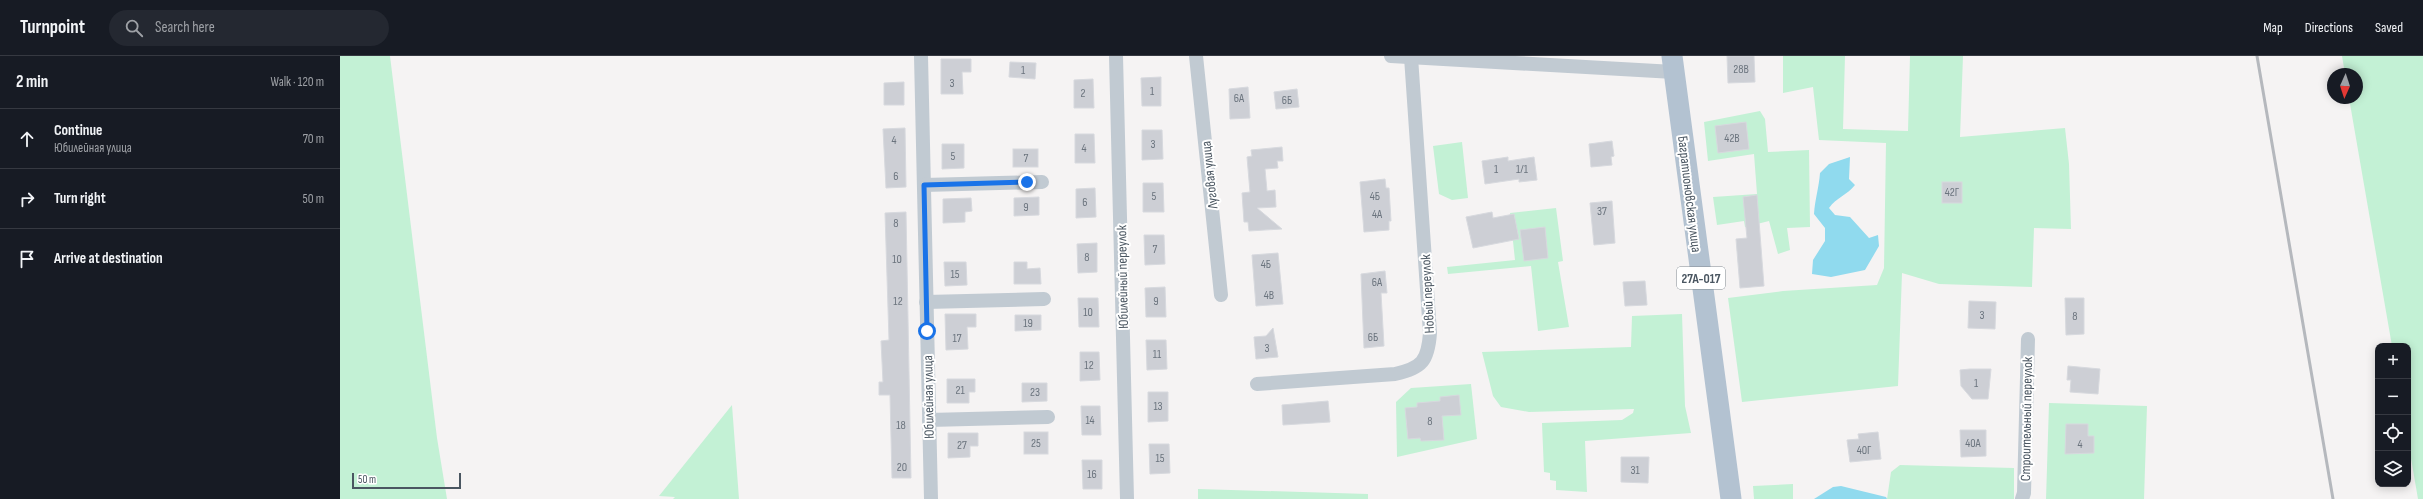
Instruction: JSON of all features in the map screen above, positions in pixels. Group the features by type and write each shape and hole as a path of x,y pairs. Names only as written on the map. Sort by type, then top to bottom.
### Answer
{"main road":[{"name":"Багратионовская улица","path":"1673,64 1731,499"}],"street":[{"name":"Юбилейная улица","path":"921,56 931,499"},
{"name":"Юбилейный переулок","path":"1116,56 1127,499"},
{"name":"Луговая улица","path":"1196,56 1221,294"},
{"path":"1391,56 1673,64"},
{"name":"Новый переулок","path":"1258,384 1395,374 1414,368 1426,358 1430,333 1414,57"},
{"path":"924,185 1042,182"},
{"path":"926,302 1044,300"},
{"name":"Строительный переулок","path":"2022,499 2024,493 2028,339"},
{"path":"929,420 1048,417"}],"green space":[{"path":"340,56 390,56 437,438 447,499 340,499"},
{"path":"1783,56 1845,56 1843,129 1908,131 1910,56 1963,56 1960,137 2065,128 2069,164 2071,229 2034,228 2032,287 1939,284 1902,273 1898,386 1742,402 1728,298 1783,291 1877,285 1884,268 1886,143 1819,140 1813,87 1783,93"},
{"path":"2342,56 2423,56 2423,499 2418,499 2411,458 2411,343 2391,343 2350,104 2363,104 2363,68 2344,68"},
{"path":"1760,111 1765,119 1768,152 1809,150 1810,227 1787,228 1790,250 1778,254 1769,221 1745,227 1744,221 1717,225 1713,197 1757,194 1754,154 1708,161 1704,122"},
{"path":"1462,142 1468,198 1452,200 1439,194 1433,146"},
{"path":"1556,208 1563,261 1558,262 1569,327 1538,331 1531,266 1448,274 1447,267 1515,260 1510,213"},
{"path":"1682,314 1685,406 1691,433 1585,441 1587,492 1556,490 1556,481 1550,480 1550,473 1544,472 1542,423 1622,420 1633,413 1634,409 1529,412 1501,407 1493,396 1482,352 1631,347 1632,316"},
{"path":"1471,384 1477,439 1397,457 1396,402 1411,388"},
{"path":"2049,403 2147,406 2144,499 2046,499"},
{"path":"732,405 739,499 673,499 675,497 659,496"},
{"path":"1900,465 2014,468 2014,499 1887,499 1891,472"},
{"path":"1793,484 1793,499 1754,499 1753,486"},
{"path":"1198,489 1368,494 1368,499 1198,499"}],"water":[{"path":"1850,157 1849,179 1855,185 1829,208 1835,215 1850,217 1869,238 1878,235 1879,246 1865,270 1831,277 1812,274 1813,260 1825,241 1825,228 1814,214 1820,173 1829,164"},
{"path":"1841,486 1886,497 1887,499 1814,499 1833,487"}],"building":[{"path":"1727,56 1754,56 1755,82 1728,83"},
{"path":"941,59 971,59 971,72 962,72 963,94 941,94"},
{"path":"1010,62 1036,63 1035,79 1009,77"},
{"path":"1161,77 1161,106 1142,106 1141,78"},
{"path":"1093,79 1094,108 1074,108 1074,80"},
{"path":"904,82 904,105 884,105 884,83"},
{"path":"1248,87 1250,118 1230,119 1229,89"},
{"path":"1297,89 1299,107 1276,109 1274,92"},
{"path":"1746,122 1749,149 1718,153 1715,126"},
{"path":"905,128 906,187 886,188 883,129"},
{"path":"1142,130 1162,130 1163,159 1142,160"},
{"path":"1075,134 1094,134 1095,163 1075,163"},
{"path":"1612,141 1614,156 1611,157 1612,165 1591,167 1589,144"},
{"path":"942,144 964,144 964,168 942,169"},
{"path":"1282,147 1283,161 1277,161 1278,168 1265,169 1267,191 1275,190 1276,207 1257,208 1282,229 1249,231 1248,222 1244,222 1242,193 1250,192 1247,157 1252,156 1251,150"},
{"path":"1013,149 1038,149 1038,167 1013,167"},
{"path":"1508,157 1508,161 1534,157 1537,180 1519,182 1519,179 1485,184 1482,161"},
{"path":"1385,179 1386,188 1389,188 1391,221 1389,221 1389,230 1364,232 1360,182"},
{"path":"1942,182 1962,182 1962,203 1942,203"},
{"path":"1143,183 1163,183 1164,212 1143,212"},
{"path":"1095,188 1096,217 1076,218 1076,189"},
{"path":"1757,195 1764,286 1740,288 1736,239 1747,238 1743,197"},
{"path":"1039,197 1039,215 1014,216 1014,198"},
{"path":"971,198 972,211 965,212 965,222 943,223 943,199"},
{"path":"1612,201 1615,243 1594,245 1590,203"},
{"path":"906,212 911,478 892,478 890,395 879,395 879,382 883,382 881,341 889,340 885,213"},
{"path":"1492,212 1493,218 1514,214 1519,239 1473,248 1466,217"},
{"path":"1545,227 1548,258 1524,261 1520,230"},
{"path":"1144,235 1164,235 1165,264 1145,265"},
{"path":"1097,243 1097,272 1078,273 1077,244"},
{"path":"1278,253 1283,304 1256,306 1252,255"},
{"path":"944,262 966,262 967,285 945,286"},
{"path":"1014,262 1027,262 1027,269 1040,268 1041,284 1014,284"},
{"path":"1385,271 1387,293 1381,293 1384,346 1364,348 1361,274"},
{"path":"1645,281 1647,305 1625,306 1623,282"},
{"path":"1165,287 1166,317 1146,317 1145,288"},
{"path":"1078,298 1098,298 1099,327 1079,327"},
{"path":"2065,298 2084,298 2084,334 2066,335"},
{"path":"1969,301 1996,302 1995,329 1968,328"},
{"path":"945,314 976,314 976,327 967,327 968,349 946,350"},
{"path":"1015,315 1041,315 1041,330 1015,331"},
{"path":"1273,328 1278,357 1256,359 1254,337 1266,336"},
{"path":"1146,340 1166,340 1167,369 1147,370"},
{"path":"1080,352 1099,352 1100,380 1080,381"},
{"path":"2068,366 2100,369 2098,394 2070,392 2071,380 2067,380"},
{"path":"1991,369 1988,399 1972,399 1961,386 1960,370"},
{"path":"947,379 975,379 975,392 969,392 969,403 947,403"},
{"path":"1022,383 1047,383 1047,401 1022,402"},
{"path":"1148,392 1168,392 1168,421 1148,422"},
{"path":"1459,395 1461,415 1442,416 1444,440 1421,441 1420,438 1408,439 1405,408 1417,407 1417,403 1440,401 1440,397"},
{"path":"1328,401 1330,422 1283,425 1282,405"},
{"path":"1081,406 1100,406 1101,435 1082,435"},
{"path":"2066,424 2088,424 2088,436 2094,436 2094,453 2065,454"},
{"path":"1960,430 1986,430 1986,456 1961,457"},
{"path":"1024,432 1048,432 1048,454 1024,454"},
{"path":"1878,432 1881,459 1850,462 1847,440 1859,439 1858,434"},
{"path":"948,433 978,433 978,446 970,446 970,457 948,458"},
{"path":"1149,444 1169,444 1170,473 1150,474"},
{"path":"1621,457 1649,457 1648,483 1621,482"},
{"path":"1082,460 1102,460 1102,489 1083,489"}],"railway":[{"path":"2257,56 2333,499"}],"route":[{"path":"927,331 924,185 1027,182"}]}
